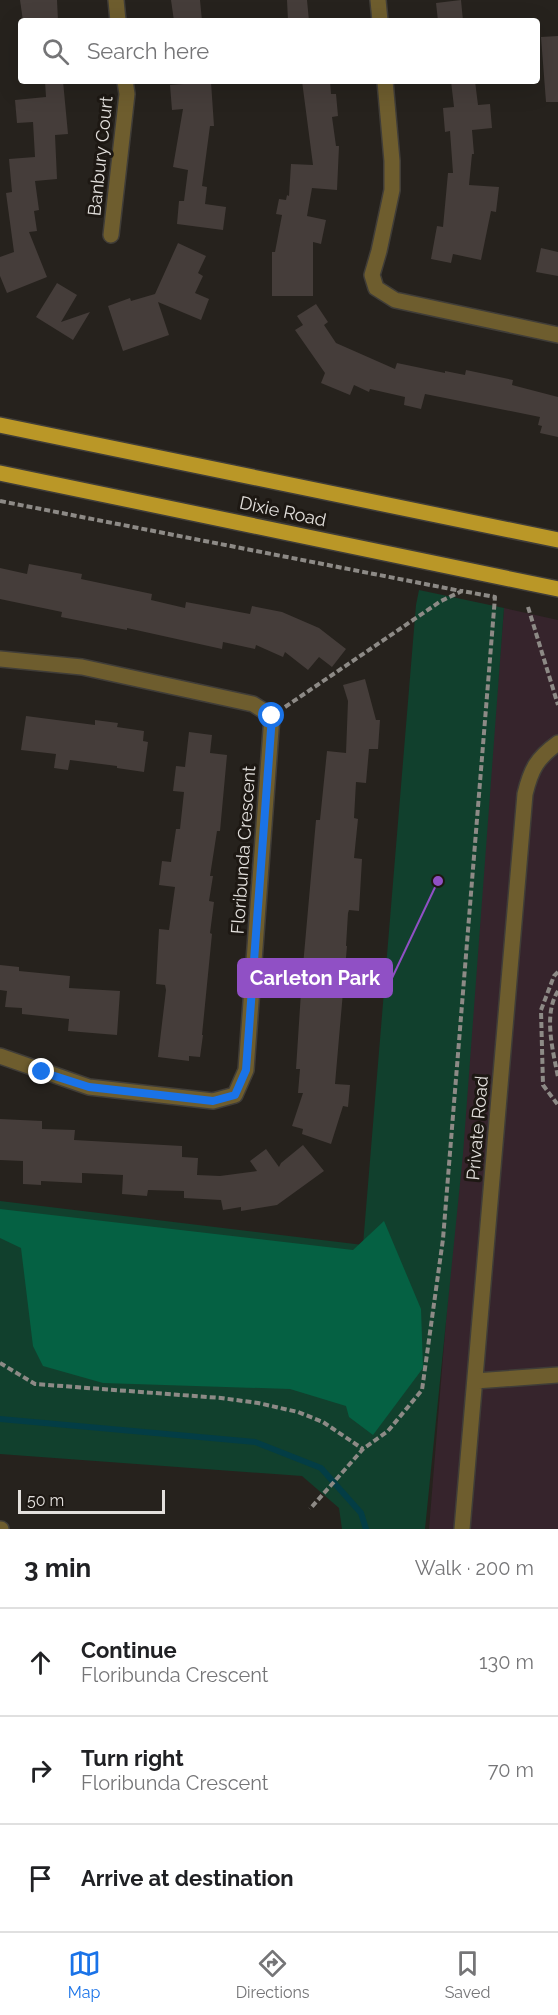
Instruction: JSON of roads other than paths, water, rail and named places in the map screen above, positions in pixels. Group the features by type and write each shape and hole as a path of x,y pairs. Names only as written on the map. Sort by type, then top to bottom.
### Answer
{"main road":[{"name":"Dixie Road","path":"0,425 558,540"},
{"name":"Dixie Road","path":"0,473 558,589"}],"street":[{"path":"116,0 118,18"},
{"path":"378,0 380,18"},
{"name":"Banbury Court","path":"111,235 127,94 125,84"},
{"path":"385,84 392,161 392,190 372,275 376,288 395,300 558,335"},
{"name":"Floribunda Crescent","path":"0,659 82,667 253,704 272,716 246,1070 235,1095 213,1101 89,1087 0,1056"},
{"name":"Private Road","path":"462,1529 525,794 530,773 542,755 558,743"},
{"path":"475,1381 558,1375"}],"waterway":[{"path":"0,1419 255,1442 321,1468 361,1513 366,1529"}],"place":[{"name":"Carleton Park","path":"438,881"}]}
